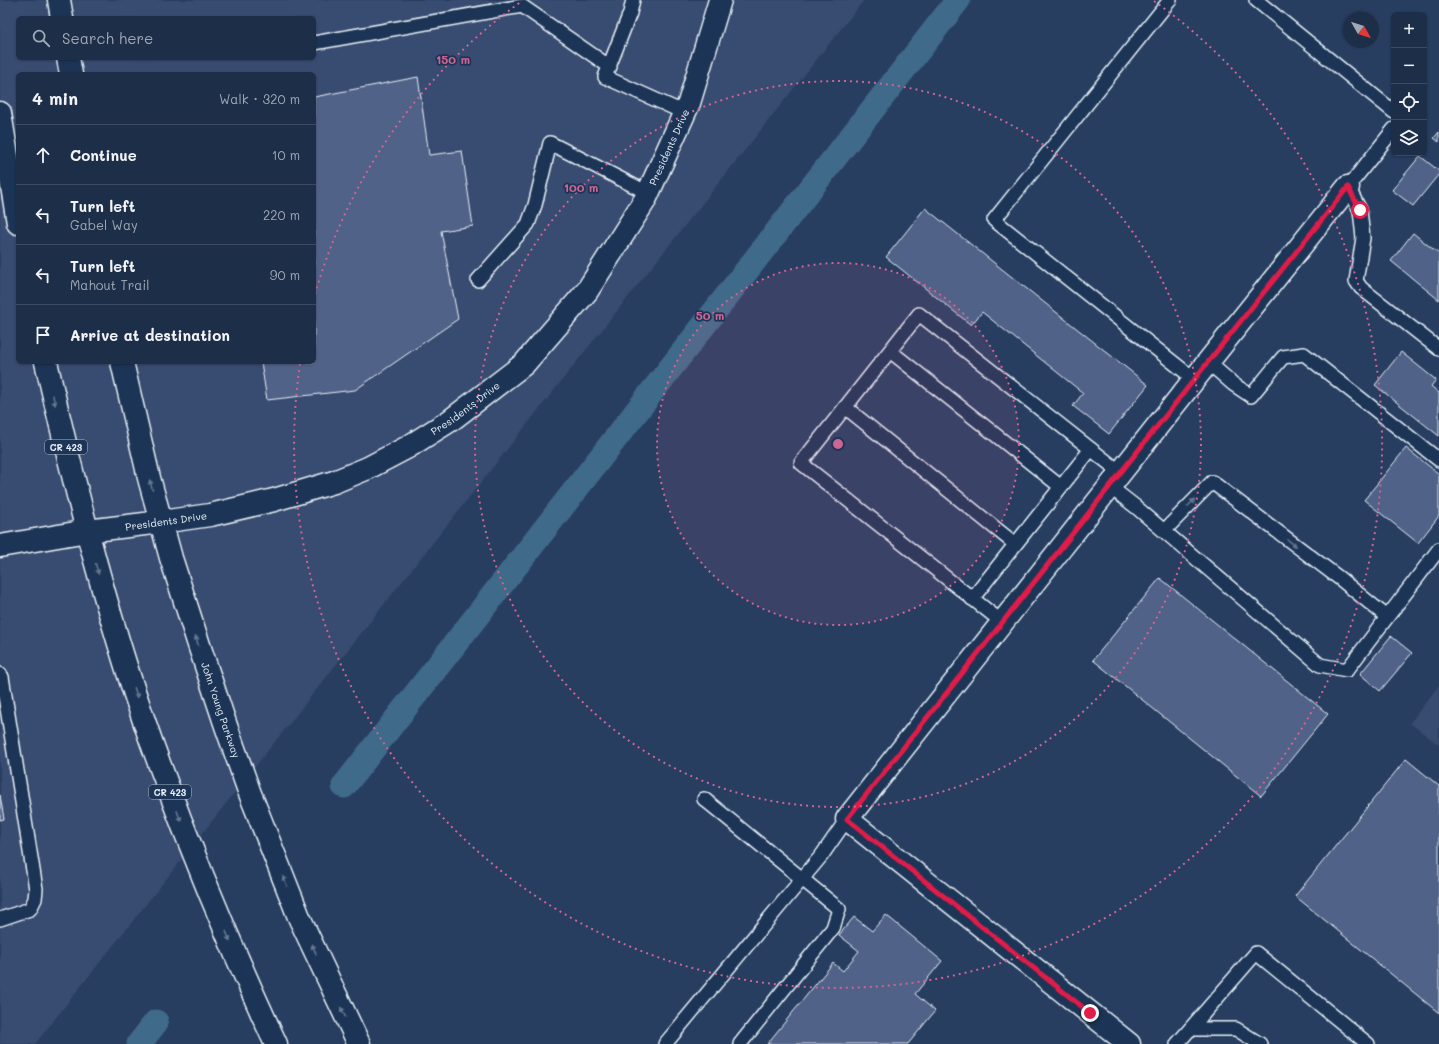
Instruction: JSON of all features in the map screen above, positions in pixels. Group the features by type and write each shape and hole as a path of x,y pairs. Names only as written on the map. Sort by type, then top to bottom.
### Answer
{"main road":[{"path":"59,0 62,16"},
{"name":"Presidents Drive","path":"0,546 87,531 210,515 274,500 334,482 368,468 408,447 451,420 524,364 587,291 645,200 689,102 720,0"},
{"path":"68,60 71,72"},
{"path":"0,113 16,211"},
{"path":"1129,1044 847,819 1194,379 1348,187"},
{"name":"CR 423","path":"46,364 96,567 158,762 197,863 241,968 276,1044"},
{"name":"John Young Parkway","path":"122,364 149,478 162,522 199,645 249,791 299,917 359,1044"}],"lane":[{"path":"633,0 630,13 605,77 684,113"},
{"path":"1170,0 994,220 1194,379"},
{"path":"1256,0 1391,110"},
{"path":"316,43 522,6 610,66"},
{"path":"1391,133 1348,187 1360,210 1363,238 1356,281 1361,288 1439,349"},
{"path":"478,280 528,224 535,205 550,143 648,193"},
{"path":"1002,622 801,463 919,314 1091,449 1136,506 1320,665 1348,670 1439,549"},
{"path":"890,351 1061,487"},
{"path":"1208,362 1233,384 1251,396 1283,357 1304,354 1439,460"},
{"path":"845,407 1015,544"},
{"path":"972,599 1091,449"},
{"path":"1164,531 1212,482 1338,578 1387,618"},
{"path":"0,674 36,889 35,899 30,909 0,919"},
{"path":"704,799 839,910 833,928 740,1044"},
{"path":"665,1044 822,855 847,819"},
{"path":"1177,1044 1256,953 1368,1044"},
{"path":"1190,1029 1236,1029 1260,1044"}],"shaded area":[{"path":"0,0 864,0 35,1044 0,1044"},
{"path":"1439,685 1439,745 1410,723"}],"building":[{"path":"418,77 429,155 462,151 473,226 441,231 458,319 355,390 267,400 261,364 316,364 316,97"},
{"path":"1439,132 1439,142 1434,138"},
{"path":"1420,156 1439,171 1439,174 1413,206 1392,190"},
{"path":"925,208 1148,385 1109,434 1073,406 1083,393 982,312 971,325 886,257"},
{"path":"1413,233 1439,254 1439,300 1391,261"},
{"path":"1401,352 1436,380 1431,386 1439,393 1439,436 1375,385"},
{"path":"1406,448 1439,474 1439,516 1418,543 1364,500"},
{"path":"1160,578 1328,714 1261,796 1093,660"},
{"path":"1391,636 1412,653 1380,691 1360,674"},
{"path":"1406,759 1439,786 1439,1013 1295,896"},
{"path":"0,795 4,819 0,820"},
{"path":"886,915 942,961 915,994 935,1011 908,1044 767,1044 833,963 843,971 859,951 839,935 854,917 872,931"}],"waterway":[{"path":"344,786 958,0"},
{"path":"139,1044 156,1022"}],"route":[{"path":"1090,1013 847,819 1348,187 1360,210"}]}
